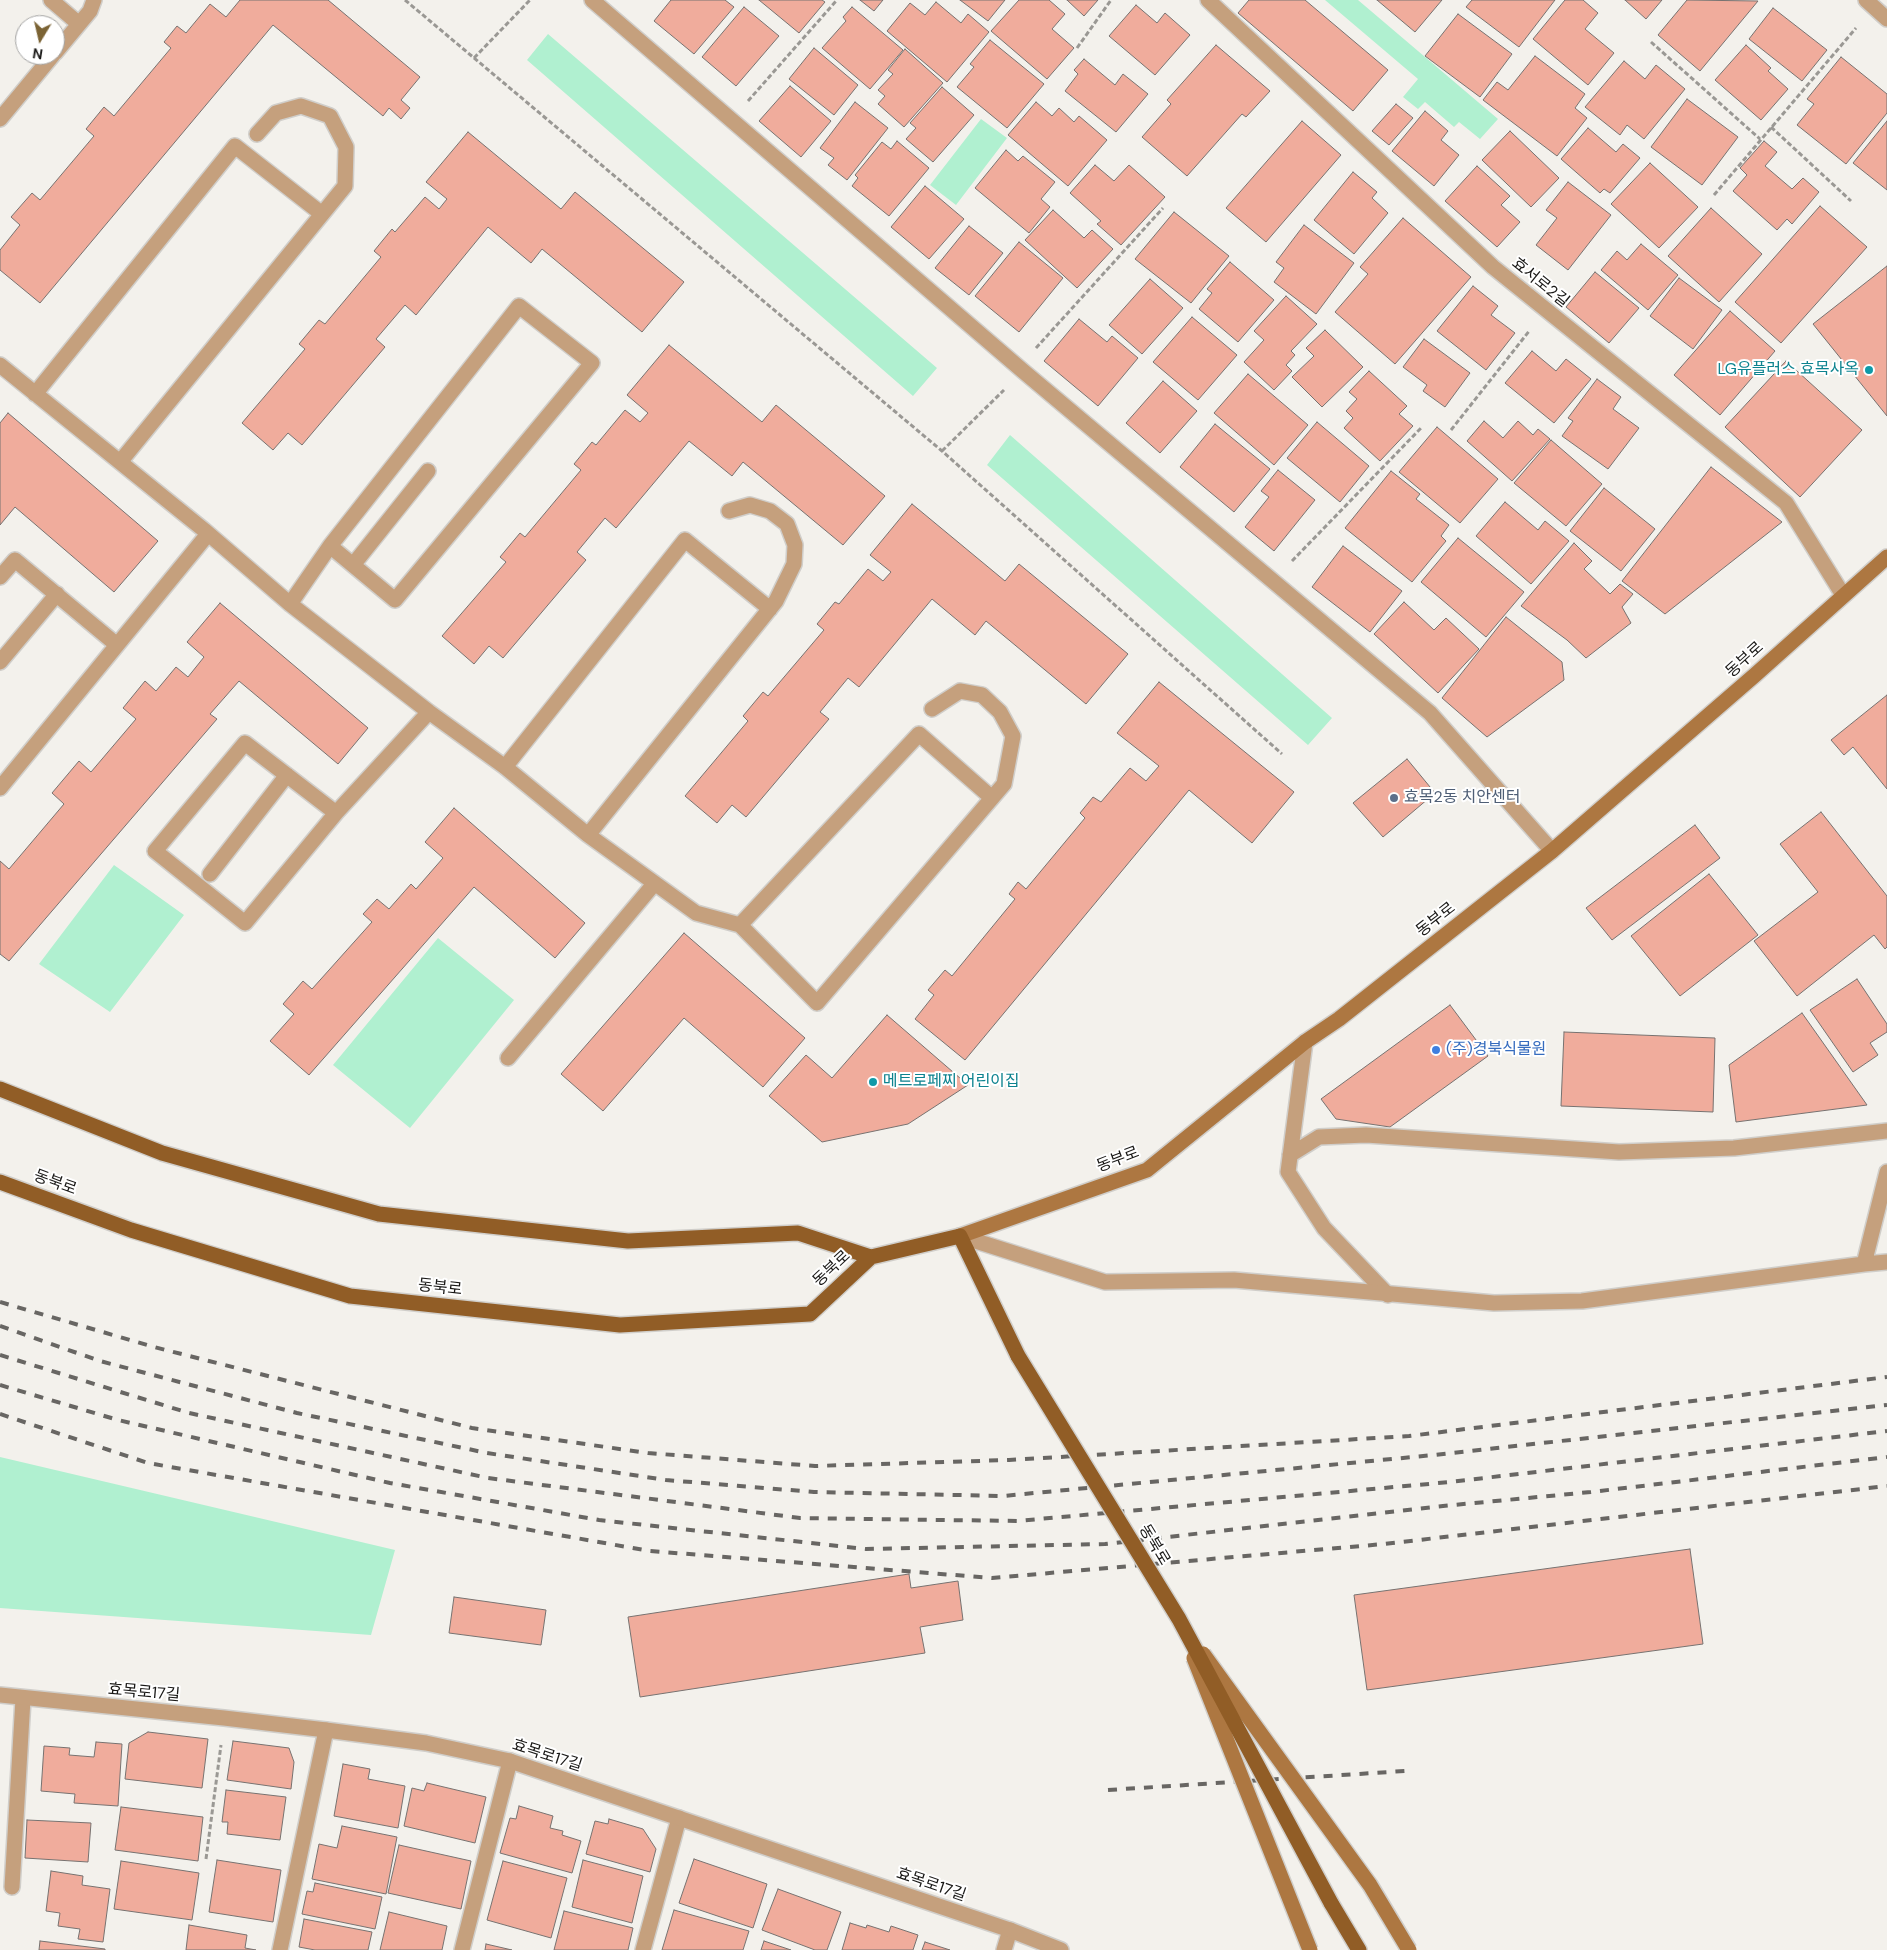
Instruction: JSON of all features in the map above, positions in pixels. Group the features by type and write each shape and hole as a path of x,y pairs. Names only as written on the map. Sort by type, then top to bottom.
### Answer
{"main road":[{"name":"동부로","path":"960,1236 1147,1170 1305,1042 1339,1019 1552,851 1755,675 1887,557"},
{"name":"동북로","path":"0,1088 162,1153 378,1214 628,1241 798,1233 871,1257"},
{"name":"동북로","path":"0,1182 131,1230 350,1296 620,1325 810,1314 871,1257 960,1236 1018,1356 1179,1619 1331,1903 1359,1950"},
{"path":"1179,1619 1310,1950"},
{"path":"1179,1619 1370,1886 1409,1950"}],"street":[{"path":"51,0 79,24"},
{"path":"65,41 90,11 94,0"},
{"path":"592,0 1021,369 1430,713 1552,851"},
{"name":"효서로2길","path":"1208,0 1493,268 1786,503 1843,595"},
{"path":"1870,4 1887,19"},
{"path":"0,119 45,65"},
{"path":"120,462 345,186 346,147 330,116 301,106 276,113 257,134"},
{"path":"36,394 235,146 322,214"},
{"path":"290,604 330,546 519,306 592,363 395,600 330,546"},
{"path":"0,366 208,534 290,604 429,712 505,768 588,835 696,913 740,925 817,1003 1004,784 1013,736 1000,712 982,695 960,690 932,709"},
{"path":"353,565 428,471"},
{"path":"588,835 770,609 776,601 794,564 795,545 787,524 770,511 750,505 729,511"},
{"path":"0,788 208,534"},
{"path":"505,768 685,540 770,609"},
{"path":"0,577 15,560 118,645"},
{"path":"0,662 57,594"},
{"path":"336,813 245,743 155,851 245,923 336,813 429,712"},
{"path":"740,925 919,734 992,798"},
{"path":"210,874 287,775"},
{"path":"508,1058 654,884"},
{"path":"1305,1042 1288,1172 1324,1228 1388,1294"},
{"path":"1290,1156 1319,1136 1366,1135 1619,1152 1734,1148 1887,1131"},
{"path":"1864,1264 1887,1172"},
{"path":"960,1236 1105,1282 1234,1280 1494,1303 1582,1301 1887,1262"},
{"name":"효목로17길","path":"0,1696 326,1730 426,1744 510,1761 1010,1930 1061,1950"},
{"path":"12,1887 23,1699"},
{"path":"280,1950 326,1730"},
{"path":"462,1950 510,1761"},
{"path":"643,1950 679,1818"},
{"path":"1004,1950 1010,1930"}],"path":[{"path":"405,0 942,451 1282,754"},
{"path":"474,58 530,0"},
{"path":"731,120 837,0"},
{"path":"1077,48 1111,0"},
{"path":"1714,195 1870,4"},
{"path":"1651,42 1760,139"},
{"path":"1771,127 1852,201"},
{"path":"942,451 1021,369 1163,208"},
{"path":"1450,430 1546,310"},
{"path":"1273,581 1422,427"},
{"path":"206,1859 224,1718"}],"green space":[{"path":"1325,0 1358,0 1498,119 1480,139 1459,122 1454,127 1425,102 1418,109 1403,97 1418,79"},
{"path":"548,34 937,368 913,396 527,60"},
{"path":"981,119 1007,138 956,205 930,185"},
{"path":"1010,435 1332,718 1308,745 987,465"},
{"path":"114,865 184,915 110,1012 39,964"},
{"path":"438,938 514,1000 410,1128 333,1065"},
{"path":"0,1457 395,1550 371,1635 0,1608"}],"building":[{"path":"240,0 328,0 420,77 401,100 410,108 401,119 389,108 383,116 273,25 40,303 0,270 0,250 20,225 11,217 32,193 40,200 94,136 86,129 104,107 114,116 171,48 164,42 177,26 186,33 210,4 226,17"},
{"path":"671,0 725,0 734,7 694,54 654,21"},
{"path":"759,0 822,0 825,2 799,33"},
{"path":"860,0 883,0 874,11"},
{"path":"960,0 1005,0 988,21"},
{"path":"1019,0 1049,0 1065,14 1052,29 1074,48 1047,79 991,31"},
{"path":"1067,0 1098,0 1084,16"},
{"path":"1249,0 1305,0 1388,70 1353,111 1238,13"},
{"path":"1377,0 1442,0 1415,32"},
{"path":"1472,0 1555,0 1519,47 1466,7"},
{"path":"1565,0 1583,0 1598,13 1585,29 1614,53 1588,85 1533,39"},
{"path":"1625,0 1662,0 1646,19"},
{"path":"1687,0 1758,1 1700,71 1658,35"},
{"path":"936,2 961,23 968,14 989,32 947,82 887,31 910,3 925,15"},
{"path":"1136,5 1157,23 1165,13 1190,35 1155,75 1109,36"},
{"path":"744,7 779,36 736,86 702,57"},
{"path":"852,7 903,50 870,89 822,48 846,21 843,17"},
{"path":"1773,8 1827,50 1802,81 1749,39"},
{"path":"1458,14 1512,54 1480,97 1425,56"},
{"path":"990,40 1044,84 1007,128 957,87 974,67 970,64"},
{"path":"1216,45 1270,91 1246,117 1242,114 1187,176 1142,137 1171,104 1167,100"},
{"path":"1746,45 1771,68 1768,71 1788,89 1761,120 1715,80"},
{"path":"814,48 858,85 834,115 789,79"},
{"path":"905,49 943,83 904,127 878,104 885,96 878,90 893,74 888,70"},
{"path":"1535,56 1585,94 1575,108 1587,118 1557,156 1483,100 1497,82 1508,90"},
{"path":"1841,57 1887,94 1887,113 1846,164 1797,125 1814,104 1807,99"},
{"path":"1084,59 1115,85 1123,74 1148,94 1116,132 1065,91 1078,74 1074,70"},
{"path":"1624,61 1645,79 1656,65 1685,89 1644,139 1627,125 1620,135 1585,107"},
{"path":"790,86 831,121 801,157 759,121"},
{"path":"942,87 974,115 933,162 906,139 916,128 910,123"},
{"path":"1687,99 1738,137 1702,185 1651,147"},
{"path":"855,102 888,128 847,180 828,165 834,158 820,148"},
{"path":"1036,102 1052,116 1059,108 1074,122 1079,116 1107,140 1068,186 1008,135"},
{"path":"1396,104 1413,118 1389,145 1372,131"},
{"path":"1425,111 1448,131 1441,140 1459,155 1434,186 1392,151"},
{"path":"1302,121 1341,155 1266,242 1226,208"},
{"path":"1887,121 1887,190 1853,163"},
{"path":"1588,128 1616,152 1623,144 1640,158 1610,193 1604,189 1600,193 1561,159"},
{"path":"1510,131 1559,178 1531,207 1482,160"},
{"path":"468,132 561,209 575,192 684,282 642,332 542,249 531,263 488,227 416,315 405,305 376,339 385,347 302,445 288,433 273,450 242,423 305,349 299,344 319,320 325,324 381,257 374,251 392,229 395,232 425,197 439,209 447,199 426,182"},
{"path":"897,141 929,168 889,216 852,186 858,178 855,175 882,142 891,149"},
{"path":"1764,141 1777,152 1765,166 1792,189 1803,178 1819,192 1792,224 1787,219 1777,230 1733,191 1747,175 1740,168"},
{"path":"1006,150 1018,161 1023,156 1055,182 1041,199 1050,207 1029,233 975,188"},
{"path":"1650,163 1698,207 1659,248 1611,204"},
{"path":"1095,165 1114,181 1129,165 1165,197 1121,245 1097,224 1101,221 1070,193"},
{"path":"1477,166 1510,196 1501,205 1520,222 1497,247 1445,201"},
{"path":"1353,172 1377,192 1372,198 1388,213 1354,254 1314,220"},
{"path":"1568,182 1611,215 1568,270 1536,245 1557,218 1546,210"},
{"path":"925,186 964,219 929,259 891,227"},
{"path":"1820,206 1867,247 1781,343 1735,302"},
{"path":"1711,208 1762,254 1719,302 1668,256"},
{"path":"1053,210 1084,238 1092,230 1113,249 1077,288 1025,240"},
{"path":"1174,212 1229,256 1191,303 1135,259"},
{"path":"1403,218 1471,277 1395,364 1335,312 1368,274 1360,267"},
{"path":"1304,225 1354,263 1316,314 1274,282 1284,268 1276,262"},
{"path":"969,226 1003,253 969,295 935,268"},
{"path":"1019,242 1063,278 1019,332 975,296"},
{"path":"1641,244 1678,275 1648,310 1601,270 1617,251 1627,260"},
{"path":"1230,262 1274,300 1238,342 1199,309 1212,293 1207,289"},
{"name":"LG유플러스 효목사옥","path":"1887,266 1887,416 1813,324"},
{"path":"1595,272 1639,308 1609,343 1566,307"},
{"path":"1679,278 1722,310 1693,349 1650,316"},
{"path":"1150,279 1183,308 1142,354 1109,325"},
{"path":"1473,286 1498,306 1491,315 1515,333 1486,370 1437,331"},
{"path":"1286,296 1317,324 1291,351 1295,355 1286,365 1292,371 1274,390 1244,362 1264,340 1254,331"},
{"path":"1730,311 1775,351 1720,415 1674,375"},
{"path":"1192,317 1237,355 1198,400 1153,362"},
{"path":"1079,319 1107,342 1112,336 1138,358 1098,406 1044,361"},
{"path":"1325,330 1363,367 1322,407 1292,377 1314,356 1306,348"},
{"path":"1424,339 1470,373 1445,407 1423,391 1427,385 1403,367"},
{"path":"669,345 762,422 776,405 885,496 843,545 743,462 732,476 689,441 616,528 605,518 577,552 586,560 503,658 489,646 474,664 442,636 506,562 500,557 520,533 525,537 581,470 574,464 592,442 596,445 625,410 640,422 648,413 627,395"},
{"path":"1532,351 1556,371 1566,359 1591,379 1554,423 1505,383"},
{"path":"1786,361 1862,430 1800,497 1725,427"},
{"path":"1369,371 1407,406 1399,414 1413,426 1380,461 1344,428 1353,418 1346,411 1357,399 1349,392"},
{"path":"1248,374 1308,425 1274,465 1214,413"},
{"path":"1597,379 1621,397 1613,409 1639,428 1608,469 1562,436 1573,421 1568,418"},
{"path":"1163,381 1197,411 1160,453 1126,423"},
{"path":"8,413 158,541 114,592 15,507 0,525 0,423"},
{"path":"1484,421 1503,438 1518,421 1533,435 1538,429 1550,439 1512,481 1467,441"},
{"path":"1317,422 1369,466 1340,502 1287,458"},
{"path":"1215,424 1270,469 1234,512 1180,467"},
{"path":"1437,427 1498,479 1460,523 1399,472"},
{"path":"1551,440 1602,484 1566,526 1514,483"},
{"path":"1711,467 1782,522 1665,614 1622,581"},
{"path":"1278,470 1315,500 1274,551 1245,527 1269,497 1261,491"},
{"path":"1391,471 1420,494 1416,499 1449,525 1441,536 1446,541 1412,582 1345,528"},
{"path":"1604,488 1655,529 1621,571 1570,531"},
{"path":"1505,502 1538,530 1545,521 1569,541 1531,584 1476,536"},
{"path":"912,504 1005,581 1019,564 1128,654 1086,704 986,621 975,635 932,599 859,687 848,678 820,712 829,719 746,817 732,805 717,823 685,796 748,721 743,716 763,692 768,696 824,630 817,624 835,602 839,604 868,569 883,581 891,572 870,555"},
{"path":"1458,538 1524,592 1486,637 1421,582"},
{"path":"1574,543 1592,561 1584,569 1610,594 1620,584 1633,594 1622,607 1631,623 1586,658 1567,640 1521,606"},
{"path":"1343,546 1402,591 1370,632 1312,587"},
{"path":"1404,602 1434,630 1446,618 1479,649 1438,693 1374,634"},
{"path":"220,603 368,728 338,764 239,681 210,714 217,719 9,961 0,954 0,861 9,869 64,804 52,793 79,761 91,772 136,719 123,708 145,681 156,691 176,667 188,677 204,657 187,642"},
{"path":"1506,617 1562,662 1564,680 1487,737 1442,698"},
{"path":"1159,682 1294,792 1252,843 1189,790 965,1060 915,1019 934,995 928,990 945,970 952,976 1015,899 1009,894 1018,882 1026,889 1085,818 1080,813 1093,797 1101,802 1130,768 1146,781 1159,766 1117,733"},
{"path":"1887,695 1887,789 1853,747 1844,755 1831,740"},
{"name":"효목2동 치안센터","path":"1407,759 1435,793 1383,837 1353,803"},
{"path":"454,808 585,923 555,958 474,887 309,1075 270,1041 294,1014 283,1004 303,981 312,989 372,922 363,914 377,899 389,909 411,884 416,889 443,858 425,842"},
{"path":"1821,812 1887,896 1887,947 1885,949 1874,935 1797,996 1754,941 1818,892 1780,844"},
{"path":"1695,825 1720,858 1612,940 1586,908"},
{"path":"1709,874 1758,935 1680,996 1631,936"},
{"path":"684,933 805,1038 763,1087 684,1018 603,1111 561,1074"},
{"path":"1857,979 1887,1024 1887,1032 1870,1043 1878,1055 1853,1072 1810,1010"},
{"path":"1450,1005 1488,1056 1390,1127 1336,1119 1321,1099"},
{"path":"1802,1013 1867,1105 1736,1122 1729,1065"},
{"name":"메트로페찌 어린이집","path":"887,1015 968,1085 908,1124 822,1142 769,1096 806,1055 832,1078"},
{"path":"1564,1032 1715,1038 1713,1112 1561,1106"},
{"path":"1690,1549 1703,1644 1367,1690 1354,1595"},
{"path":"909,1574 911,1588 958,1581 963,1620 920,1627 925,1653 640,1697 628,1617"},
{"path":"454,1597 546,1610 541,1645 449,1633"},
{"path":"148,1732 208,1739 202,1788 125,1779 129,1743"},
{"path":"233,1741 289,1748 294,1762 291,1789 227,1780"},
{"path":"96,1742 122,1744 118,1806 74,1803 75,1794 41,1791 44,1746 70,1748 69,1755 94,1757"},
{"path":"343,1764 370,1769 368,1779 405,1786 398,1828 334,1816"},
{"path":"427,1783 486,1797 475,1843 404,1826 412,1788 424,1791"},
{"path":"226,1790 286,1797 280,1840 227,1834 228,1822 222,1822"},
{"path":"519,1806 553,1816 550,1828 563,1831 562,1835 581,1841 572,1873 500,1853 510,1818 516,1819"},
{"path":"121,1807 203,1817 198,1861 115,1850"},
{"path":"609,1819 643,1829 656,1849 650,1872 586,1854 595,1821 608,1824"},
{"path":"27,1820 91,1823 88,1862 25,1858"},
{"path":"342,1826 397,1837 386,1894 312,1879 319,1844 337,1848"},
{"path":"399,1845 471,1861 461,1909 388,1893"},
{"path":"694,1859 767,1884 753,1928 679,1903"},
{"path":"217,1860 281,1870 273,1922 209,1912"},
{"path":"583,1860 643,1876 632,1923 572,1907"},
{"path":"121,1861 199,1873 192,1920 114,1909"},
{"path":"503,1861 567,1878 551,1938 487,1920"},
{"path":"51,1871 83,1876 82,1885 110,1889 103,1942 78,1939 80,1929 58,1926 60,1913 46,1911"},
{"path":"315,1883 382,1897 375,1929 302,1914 307,1891 313,1892"},
{"path":"778,1889 841,1912 827,1950 815,1950 762,1930"},
{"path":"674,1910 749,1931 743,1950 662,1950"},
{"path":"564,1911 633,1928 628,1950 554,1950"},
{"path":"389,1912 447,1926 442,1950 380,1950"},
{"path":"304,1919 372,1932 368,1950 315,1950 299,1947"},
{"path":"850,1923 866,1928 867,1925 889,1932 891,1926 918,1935 913,1950 842,1950"},
{"path":"189,1925 247,1935 245,1948 256,1950 186,1950"},
{"path":"40,1941 105,1949 105,1950 39,1950"},
{"path":"764,1941 791,1950 761,1950"},
{"path":"925,1942 950,1950 922,1950"},
{"path":"486,1944 512,1950 485,1950"}],"railway":[{"path":"0,1302 154,1347 472,1428 648,1453 815,1466 1009,1460 1409,1436 1887,1377"},
{"path":"0,1326 100,1361 297,1413 487,1453 666,1480 814,1492 1003,1496 1434,1455 1887,1405"},
{"path":"0,1355 189,1413 488,1478 800,1518 1017,1521 1450,1482 1887,1431"},
{"path":"0,1385 118,1420 390,1483 599,1520 866,1549 1105,1544 1443,1506 1591,1492 1887,1457"},
{"path":"0,1414 148,1463 650,1551 992,1578 1384,1544 1887,1486"},
{"path":"1108,1790 1405,1771"}],"place":[{"name":"LG유플러스 효목사옥","path":"1869,370"},
{"name":"효목2동 치안센터","path":"1394,798"},
{"name":"(주)경북식물원","path":"1436,1050"},
{"name":"메트로페찌 어린이집","path":"873,1082"}]}
